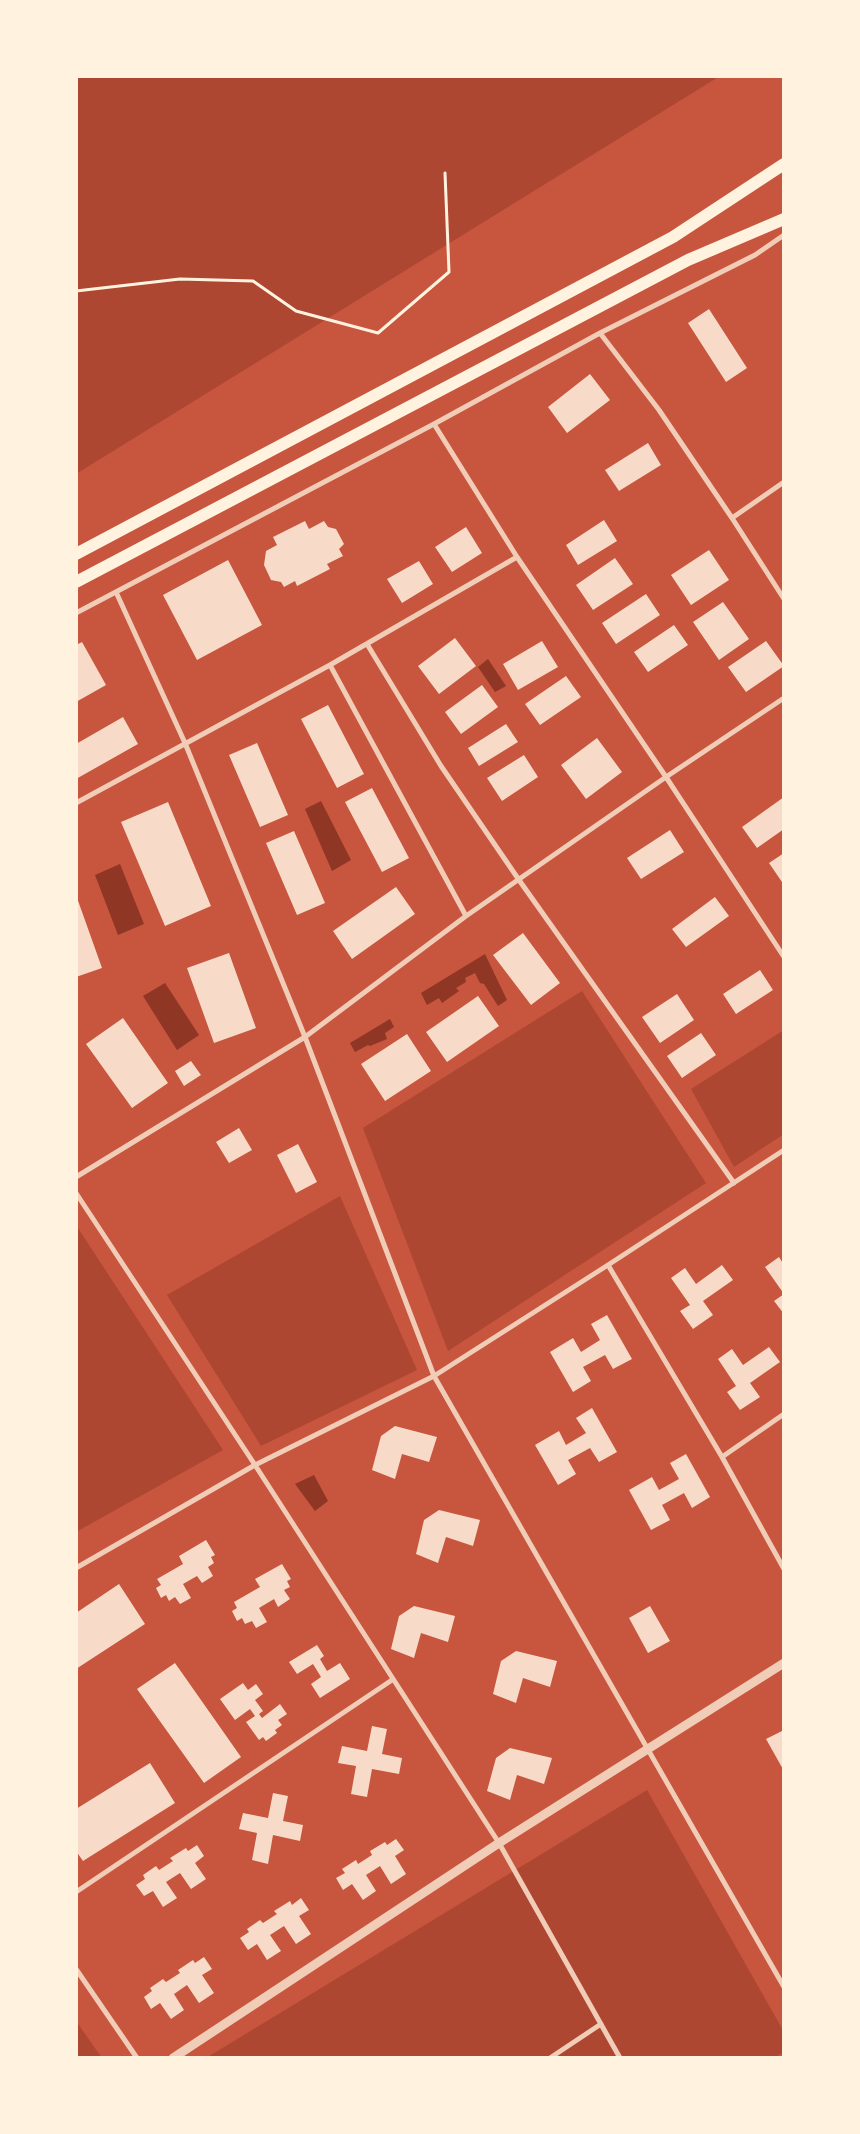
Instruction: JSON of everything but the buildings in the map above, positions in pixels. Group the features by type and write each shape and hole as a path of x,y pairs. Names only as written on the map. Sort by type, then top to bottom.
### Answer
{"main road":[{"path":"76,554 672,237 784,164"},
{"path":"76,582 688,260 784,219"}],"street":[{"path":"76,613 600,334 756,256 784,235"},
{"path":"600,334 659,410 784,599"},
{"path":"434,424 517,558 666,777 784,956"},
{"path":"732,518 784,482"},
{"path":"76,803 330,665 517,558"},
{"path":"116,592 185,743 305,1037 434,1376 784,1987"},
{"path":"367,644 441,766 519,880 734,1183"},
{"path":"330,665 466,916"},
{"path":"76,1177 305,1037 466,916 666,777 784,698"},
{"path":"76,1568 255,1465 434,1376 784,1150"},
{"path":"76,1193 255,1465 499,1844 620,2058"},
{"path":"608,1265 722,1457 784,1569"},
{"path":"722,1457 784,1414"},
{"path":"173,2058 646,1748 784,1663"},
{"path":"76,1892 392,1680"},
{"path":"76,1969 137,2058"},
{"path":"550,2058 601,2024"}],"path":[{"path":"76,291 180,279 253,281 296,311 378,333 449,272 445,173"}],"shaded area":[{"path":"76,76 720,76 76,474"},
{"path":"488,659 506,686 495,692 478,667"},
{"path":"321,801 351,860 332,871 305,809"},
{"path":"120,864 144,924 118,935 95,875"},
{"path":"485,954 507,1000 498,1006 484,984 480,983 475,973 465,978 466,982 456,988 459,991 442,1003 439,998 427,1005 421,993"},
{"path":"165,983 199,1035 177,1050 143,996"},
{"path":"582,991 706,1183 448,1351 363,1128"},
{"path":"390,1019 394,1027 385,1033 387,1039 370,1046 368,1045 355,1052 350,1043"},
{"path":"784,1030 784,1134 734,1167 691,1089"},
{"path":"340,1196 417,1370 261,1446 167,1295"},
{"path":"76,1225 223,1450 76,1532"},
{"path":"314,1475 328,1501 315,1511 295,1484"},
{"path":"647,1790 784,2032 784,2052 774,2058 206,2058"},
{"path":"76,2021 102,2058 76,2058"}]}
